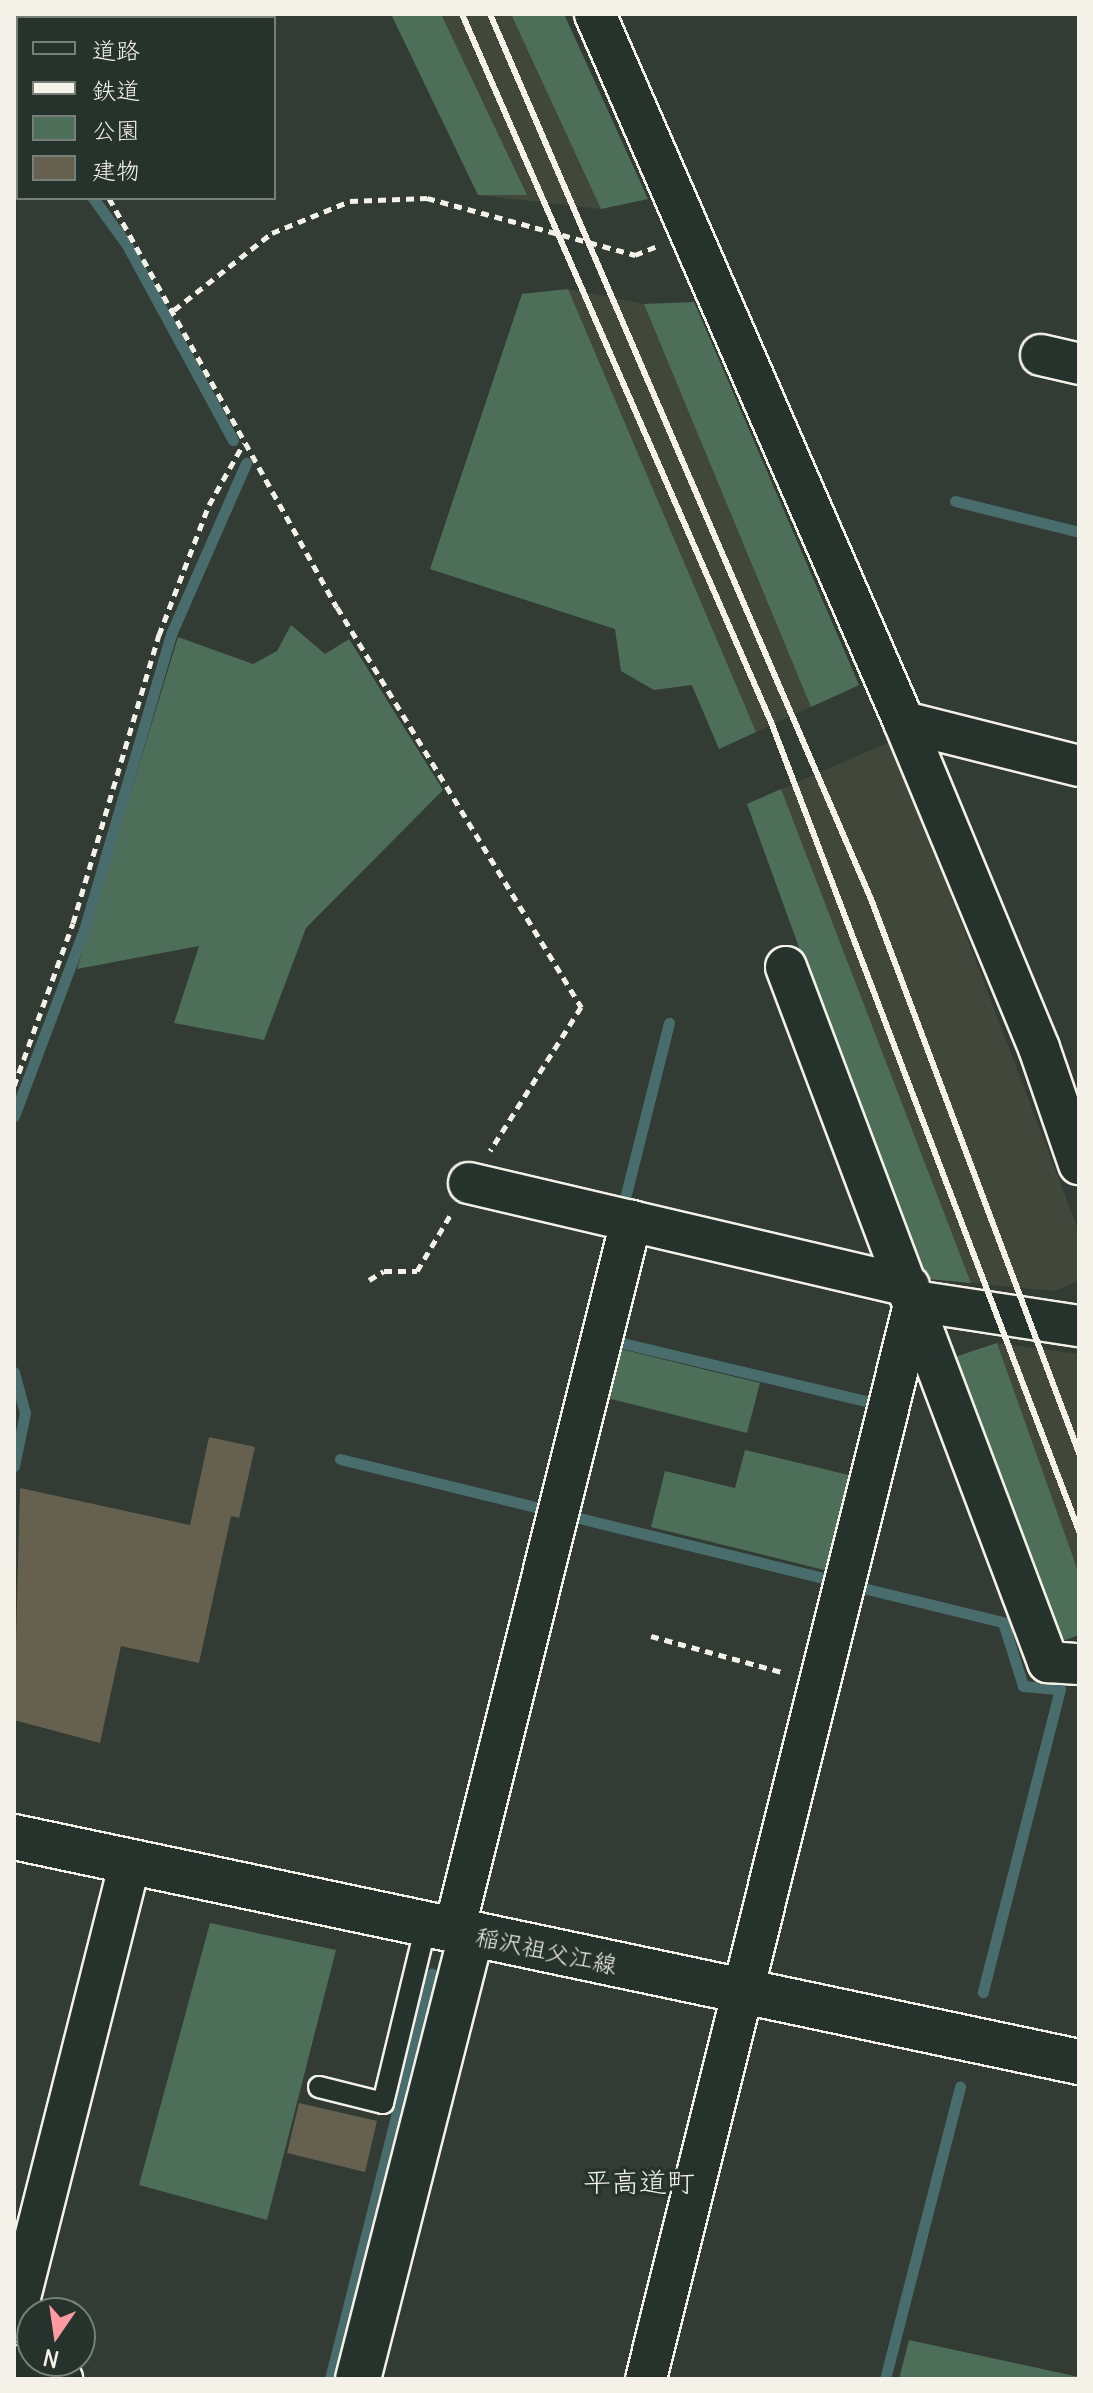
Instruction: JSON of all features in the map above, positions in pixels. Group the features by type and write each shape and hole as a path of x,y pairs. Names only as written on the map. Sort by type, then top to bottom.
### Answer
{"main road":[{"name":"稲沢祖父江線","path":"14,1837 1079,2062"},
{"path":"358,2379 450,1931"}],"street":[{"path":"595,14 904,722 1039,1048 1079,1164"},
{"path":"904,722 1079,766"},
{"path":"786,967 912,1294 1048,1662 1079,1664"},
{"path":"1039,1048 1079,1058"},
{"path":"469,1183 631,1221 912,1294 1079,1326"},
{"path":"450,1931 631,1221"},
{"path":"646,2379 823,1684 912,1294"},
{"path":"14,2321 130,1862"},
{"path":"14,2366 62,2379"}],"lane":[{"path":"319,2087 383,2103 450,1931"}],"path":[{"path":"174,310 272,233 350,201 427,198 635,255 691,233"},
{"path":"110,200 174,310 244,442 581,1007 417,1271 384,1271 369,1280"},
{"path":"14,1086 73,923 159,635 209,505 244,442"},
{"path":"651,1636 823,1684"}],"shaded area":[{"path":"391,14 564,14 648,199 601,209 478,195"},
{"path":"568,289 644,304 694,302 859,685 719,749 522,294"},
{"path":"892,741 1079,1232 1079,1280 1055,1291 919,1278 747,804"},
{"path":"997,1343 1079,1354 1079,1635 949,1359"}],"green space":[{"path":"391,14 441,14 527,195 478,195"},
{"path":"511,14 564,14 648,199 601,209"},
{"path":"568,289 756,732 719,749 692,685 654,690 621,671 615,629 430,569 522,294"},
{"path":"694,302 859,685 811,707 644,304"},
{"path":"291,625 325,654 349,639 443,790 306,928 264,1040 174,1023 199,946 77,969 178,637 253,664 277,651"},
{"path":"781,789 971,1283 919,1278 747,804"},
{"path":"997,1343 1079,1574 1079,1635 1054,1644 949,1359"},
{"path":"612,1347 760,1383 747,1433 599,1396"},
{"path":"745,1450 865,1479 840,1574 651,1527 665,1471 735,1488"},
{"path":"210,1923 336,1950 267,2220 139,2185"},
{"path":"909,2340 1079,2377 1079,2379 899,2379"}],"building":[{"path":"209,1437 255,1447 239,1518 231,1516 199,1663 121,1646 100,1743 14,1720 20,1488 190,1525"},
{"path":"299,2103 377,2121 365,2172 287,2153"}],"waterway":[{"path":"94,200 127,245 233,440"},
{"path":"14,1116 84,930 171,634 246,463"},
{"path":"955,501 1079,532"},
{"path":"623,1206 669,1023"},
{"path":"614,1341 879,1404"},
{"path":"14,1372 25,1413 14,1466"},
{"path":"340,1459 548,1510"},
{"path":"571,1516 835,1581"},
{"path":"863,1588 1003,1622 1023,1686 1060,1689 983,1992"},
{"path":"330,2379 432,1974"},
{"path":"885,2379 960,2086"}],"railway":[{"path":"462,14 771,722 1079,1531"},
{"path":"490,14 871,899 1079,1453"}],"district":[{"name":"平高道町","path":"639,2182"}]}
